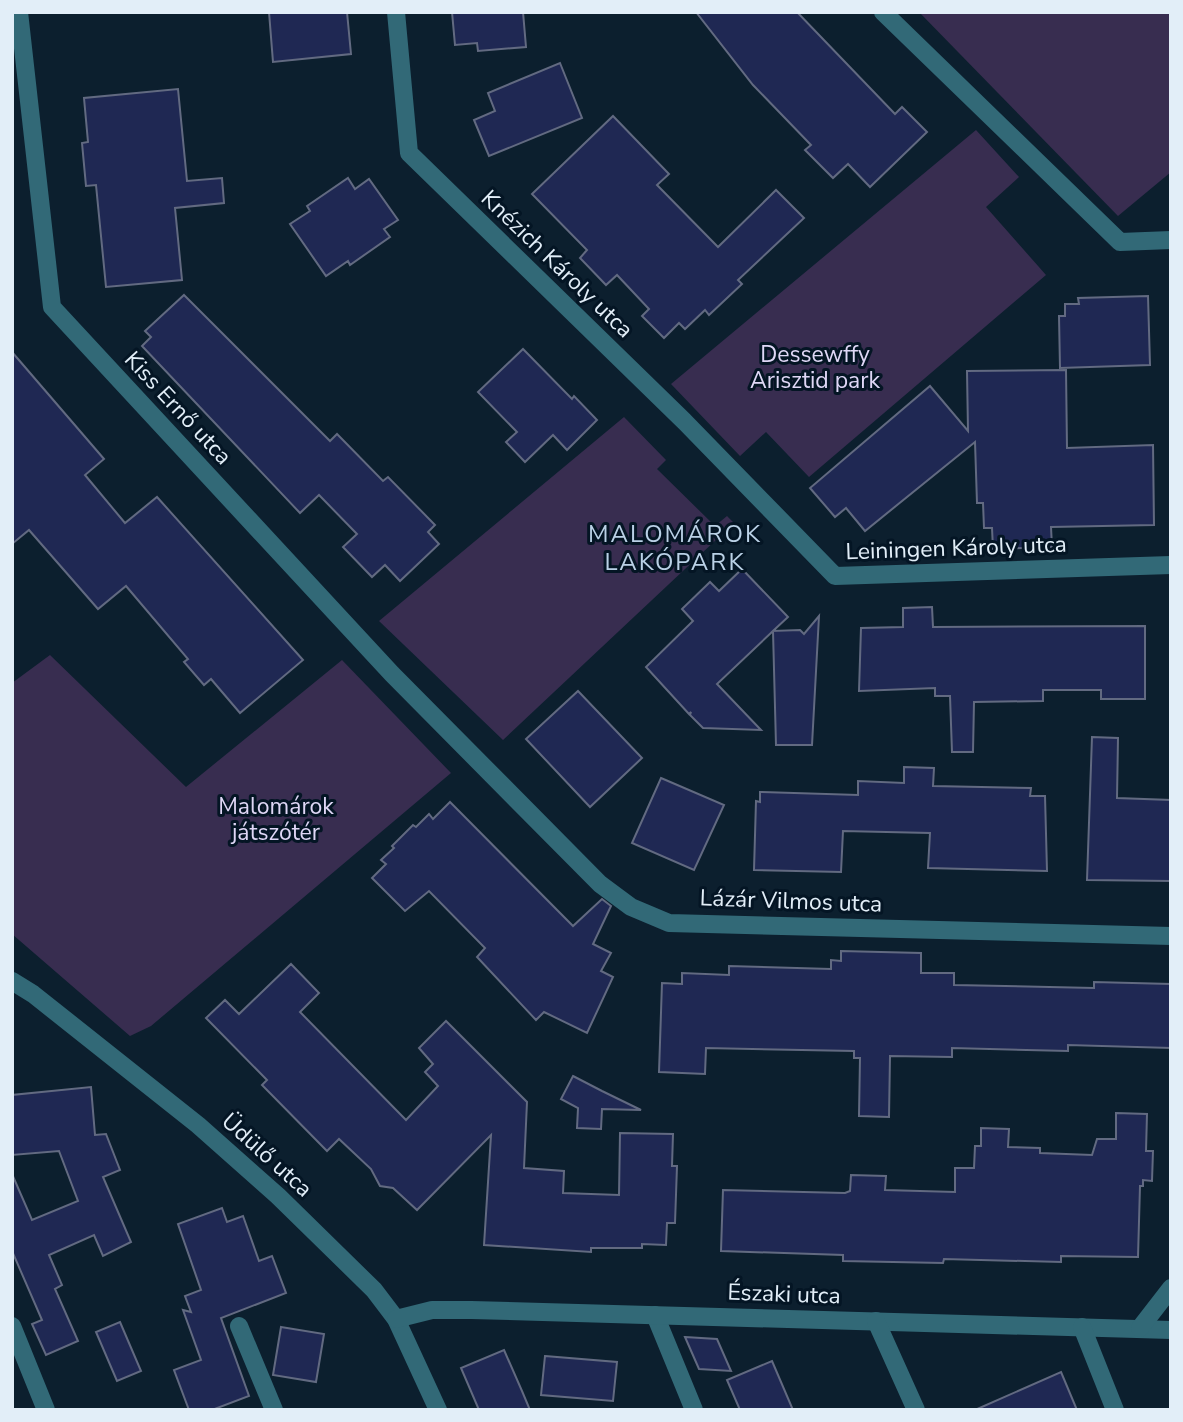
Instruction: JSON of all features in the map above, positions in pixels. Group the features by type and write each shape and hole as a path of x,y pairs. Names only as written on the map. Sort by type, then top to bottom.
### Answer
{"street":[{"name":"Kiss Ernő utca","path":"19,12 52,307 392,674 473,756"},
{"name":"Knézich Károly utca","path":"396,12 409,153 771,511"},
{"path":"883,12 1120,242 1171,240"},
{"name":"Leiningen Károly utca","path":"771,511 835,576 1171,565"},
{"name":"Lázár Vilmos utca","path":"473,756 600,884 631,907 669,923 1171,936"},
{"name":"Üdülő utca","path":"12,981 33,994 198,1125 374,1290 396,1319 438,1410"},
{"path":"1140,1328 1171,1288"},
{"name":"Északi utca","path":"396,1319 432,1310 1171,1330"},
{"path":"655,1315 694,1410"},
{"path":"877,1321 916,1410"},
{"path":"12,1326 46,1410"},
{"path":"239,1326 274,1410"},
{"path":"1082,1327 1115,1410"}],"green space":[{"path":"919,12 1171,12 1171,172 1118,216"},
{"name":"Dessewffy Arisztid park","path":"976,130 1019,177 986,207 1046,275 809,477 766,432 740,456 671,384"},
{"path":"624,417 666,460 657,469 715,526 727,516 734,523 503,740 379,621"},
{"name":"Malomárok játszótér","path":"50,655 186,787 342,660 451,773 151,1026 130,1036 12,934 12,683"}],"building":[{"path":"269,12 347,12 351,54 273,62"},
{"path":"452,12 523,12 526,47 478,51 477,43 455,45"},
{"path":"696,12 797,12 895,114 902,107 927,132 870,187 848,164 833,178 805,150 811,145 753,85"},
{"path":"560,63 582,118 489,156 474,120 495,111 488,93"},
{"path":"178,89 187,181 222,178 224,203 175,208 182,280 106,287 96,185 86,186 82,143 88,142 84,98"},
{"path":"613,116 669,174 657,185 718,247 776,190 804,218 738,280 742,284 709,315 705,310 685,329 679,323 664,338 642,316 649,309 617,275 606,285 580,258 587,250 532,194"},
{"path":"348,178 355,189 369,179 398,220 384,229 390,237 350,265 348,261 326,276 290,224 310,211 307,206"},
{"path":"184,295 330,441 337,434 383,481 388,477 435,525 428,532 439,544 400,581 385,565 372,577 343,547 357,534 319,495 300,513 142,346 151,337 145,331"},
{"path":"1148,296 1150,365 1060,368 1059,316 1065,316 1065,304 1079,304 1078,298"},
{"path":"523,349 572,399 574,396 597,420 567,450 553,435 525,462 506,442 517,432 478,392"},
{"path":"12,352 104,459 85,475 125,523 157,497 303,660 240,713 211,679 204,685 184,662 188,659 126,586 98,609 29,530 12,544"},
{"path":"1066,370 1067,448 1153,445 1154,525 1051,527 1052,547 993,549 992,528 984,528 983,503 977,503 975,442 865,531 846,508 835,517 810,488 930,386 968,431 967,371"},
{"path":"742,569 788,617 717,684 761,730 703,728 690,715 691,712 689,714 646,667 693,621 682,609 710,582 719,591"},
{"path":"932,607 933,627 1145,626 1145,699 1101,699 1101,690 1043,690 1043,701 974,702 973,752 952,752 950,696 935,696 935,688 859,691 861,628 903,627 903,608"},
{"path":"819,616 812,745 776,745 773,631 800,630 804,634"},
{"path":"578,691 642,758 590,807 526,739"},
{"path":"1092,737 1118,738 1117,798 1171,800 1171,881 1087,880"},
{"path":"904,767 934,768 933,786 1031,788 1030,796 1045,796 1047,871 928,868 930,833 843,831 841,872 754,870 756,801 760,802 760,792 858,795 858,781 904,783"},
{"path":"661,778 724,805 694,870 632,843"},
{"path":"450,802 573,926 602,899 611,906 593,944 611,953 601,971 613,977 587,1033 544,1012 536,1020 477,957 485,948 429,891 405,911 372,878 386,864 381,860 413,825 416,827 429,814 433,819"},
{"path":"841,951 921,953 921,973 954,973 954,985 1094,988 1094,982 1171,984 1171,1048 1068,1045 1068,1051 952,1048 952,1057 890,1056 889,1117 859,1116 860,1058 854,1058 854,1051 706,1048 705,1074 659,1072 662,983 682,984 682,973 729,975 729,966 831,969 831,960 841,961"},
{"path":"291,964 319,993 300,1012 406,1120 438,1086 425,1072 433,1064 419,1048 446,1021 527,1102 524,1168 564,1171 563,1193 619,1195 620,1133 673,1134 672,1166 677,1166 675,1223 667,1223 666,1245 591,1248 591,1252 484,1245 491,1135 417,1210 393,1188 380,1186 371,1169 339,1139 327,1151 262,1085 267,1080 206,1018 225,1000 239,1014"},
{"path":"573,1076 641,1110 602,1109 601,1129 577,1128 578,1108 561,1099"},
{"path":"91,1087 95,1135 106,1134 120,1170 103,1177 131,1242 103,1256 94,1235 49,1255 62,1285 55,1289 78,1341 46,1355 32,1324 42,1320 12,1251 12,1174 32,1220 78,1201 59,1151 12,1155 12,1095"},
{"path":"1116,1113 1147,1114 1146,1151 1153,1151 1152,1181 1143,1180 1143,1186 1140,1186 1138,1257 1061,1256 1061,1262 944,1259 943,1263 843,1261 843,1255 721,1251 723,1190 845,1193 850,1191 851,1175 886,1176 885,1190 955,1192 955,1168 974,1168 975,1146 981,1146 981,1128 1009,1129 1008,1147 1040,1148 1040,1153 1092,1155 1097,1139 1116,1139"},
{"path":"222,1208 227,1222 243,1216 259,1261 272,1256 286,1293 221,1318 249,1396 212,1410 189,1410 174,1370 201,1360 183,1310 191,1312 185,1296 201,1290 178,1224"},
{"path":"120,1322 141,1371 117,1381 96,1332"},
{"path":"281,1327 324,1334 316,1382 273,1375"},
{"path":"685,1337 717,1339 731,1371 699,1369"},
{"path":"504,1350 530,1410 479,1410 461,1368"},
{"path":"545,1356 617,1362 613,1401 541,1395"},
{"path":"772,1361 793,1410 740,1410 727,1380"},
{"path":"1061,1372 1077,1410 975,1410"}],"district":[{"name":"MALOMÁROK LAKÓPARK","path":"675,548"}]}
